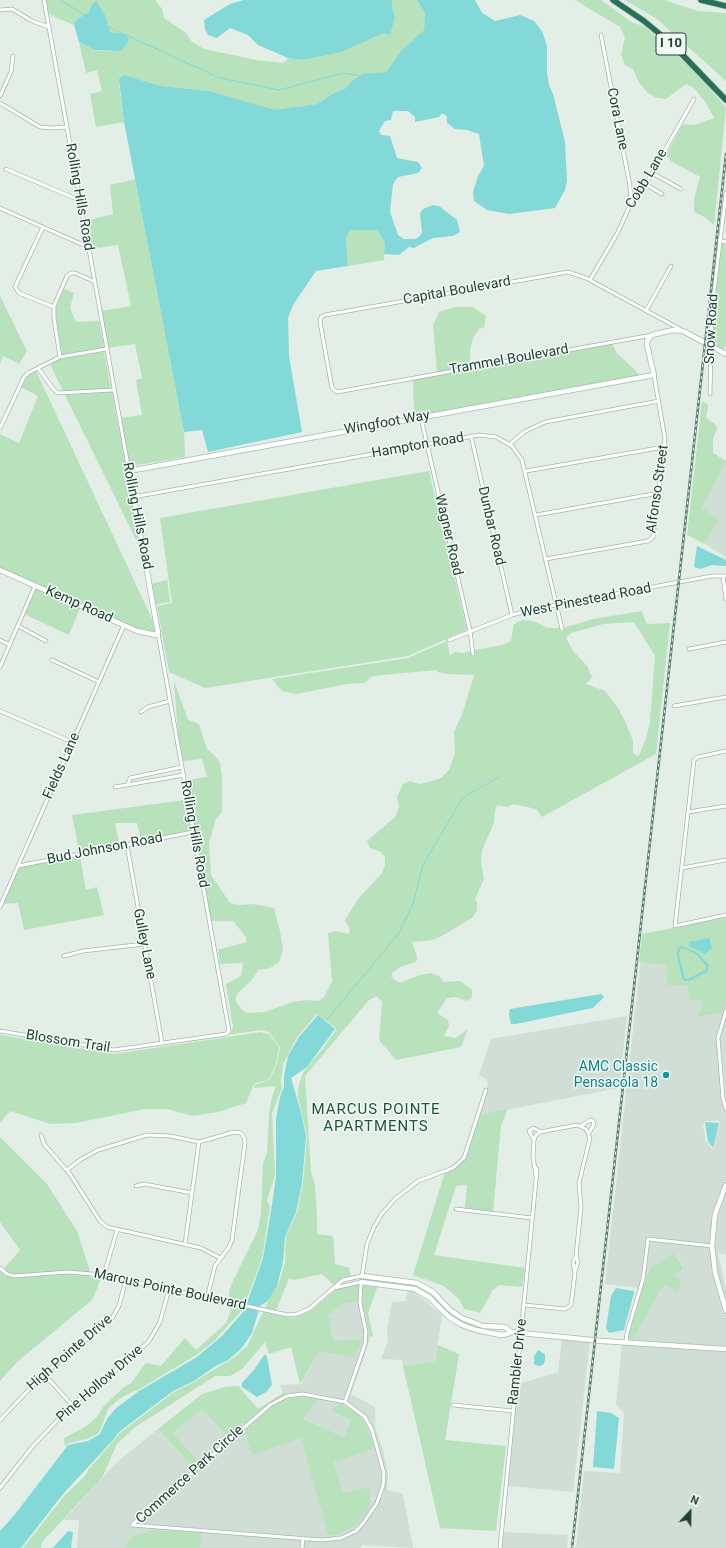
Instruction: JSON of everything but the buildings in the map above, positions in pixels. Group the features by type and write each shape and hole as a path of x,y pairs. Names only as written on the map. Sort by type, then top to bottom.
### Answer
{"highway":[{"name":"I 10","path":"613,0 658,32 688,59 724,98"},
{"path":"701,0 726,6"}],"street":[{"name":"Rolling Hills Road","path":"44,0 93,281 134,497 229,1031"},
{"path":"0,10 12,9 32,21 48,27"},
{"name":"Cora Lane","path":"601,35 630,186 631,203"},
{"path":"0,96 11,72 13,56"},
{"name":"Cobb Lane","path":"590,280 618,232 631,203 636,200 694,100"},
{"path":"0,103 40,127 66,127"},
{"path":"6,169 79,200"},
{"path":"652,173 681,189"},
{"path":"645,184 662,194"},
{"name":"Snow Road","path":"710,394 712,308 719,240 726,193"},
{"path":"0,208 88,247"},
{"path":"43,227 16,289 19,293 54,307"},
{"path":"719,240 726,242"},
{"path":"646,311 671,266"},
{"name":"Capital Boulevard","path":"335,391 332,388 320,322 322,316 564,272 578,274 683,331"},
{"path":"60,357 54,318 54,307 67,276 71,273 75,273 93,281"},
{"name":"Trammel Boulevard","path":"335,391 673,330 683,331"},
{"path":"683,331 726,354"},
{"name":"Alfonso Street","path":"546,560 650,540 655,534 664,447 664,431 647,345 647,340 652,335"},
{"path":"0,428 24,377 60,357 106,349"},
{"path":"645,377 651,365"},
{"path":"38,368 54,390 58,393 113,390"},
{"name":"Wingfoot Way","path":"129,471 654,375"},
{"path":"510,444 524,432 545,422 659,401"},
{"name":"Wagner Road","path":"421,418 470,631 473,654"},
{"name":"Hampton Road","path":"134,497 471,436 491,435 501,438 510,444 519,454 526,471 562,630"},
{"name":"Dunbar Road","path":"471,436 512,615"},
{"path":"526,471 664,447"},
{"path":"536,515 659,493"},
{"name":"Kemp Road","path":"0,570 124,625 148,634 158,633"},
{"path":"724,576 726,599"},
{"name":"West Pinestead Road","path":"449,640 512,615 556,605 724,576"},
{"path":"0,667 35,586"},
{"name":"Fields Lane","path":"0,907 124,625"},
{"path":"18,626 46,641"},
{"path":"0,640 10,644"},
{"path":"689,649 726,642"},
{"path":"52,660 99,682"},
{"path":"674,706 726,697"},
{"path":"141,712 148,707 170,702"},
{"path":"0,712 72,742"},
{"path":"726,751 695,759 676,926 726,915"},
{"path":"128,784 130,778 182,767"},
{"path":"115,787 184,775"},
{"path":"688,812 726,806"},
{"name":"Bud Johnson Road","path":"18,866 193,832"},
{"name":"Gulley Lane","path":"127,845 162,1043"},
{"path":"682,868 726,860"},
{"path":"64,956 83,951 144,944"},
{"path":"726,1011 718,1038 726,1109"},
{"name":"Blossom Trail","path":"0,1030 113,1050 226,1034 229,1031"},
{"path":"345,1402 364,1351 366,1340 360,1303 361,1282 367,1244 374,1227 381,1215 395,1198 418,1181 453,1168 461,1162 464,1158 486,1090"},
{"path":"534,1140 537,1134 541,1132 581,1126 590,1120 593,1121 594,1125 589,1134"},
{"path":"524,1305 568,1308 572,1302 575,1271 573,1262 576,1256 581,1206 579,1183 590,1142 589,1134 586,1129 581,1126"},
{"name":"Rambler Drive","path":"500,1548 536,1176 534,1165 534,1140 529,1133 530,1129 533,1128 541,1132"},
{"path":"66,1170 98,1150 147,1135 170,1136 199,1142 237,1131 241,1133 244,1137 232,1240 229,1247 213,1270 207,1298"},
{"path":"41,1135 44,1144 66,1170 100,1221 107,1227 186,1244 208,1251 220,1258"},
{"path":"186,1244 199,1142"},
{"path":"136,1186 144,1184 192,1193"},
{"path":"726,1185 715,1214 712,1246 715,1272 726,1311"},
{"path":"456,1210 532,1218"},
{"path":"104,1275 117,1230"},
{"path":"626,1341 643,1279 648,1239 712,1246"},
{"name":"Marcus Pointe Boulevard","path":"0,1268 7,1274 14,1276 68,1272 104,1275 285,1315 296,1314 309,1309 342,1280 362,1276 406,1280 417,1283 433,1292 449,1309 462,1318 476,1324 491,1327 506,1327 511,1332"},
{"name":"High Pointe Drive","path":"0,1420 44,1374 117,1313 126,1279"},
{"name":"Marcus Pointe Boulevard","path":"334,1288 361,1282 415,1289 430,1298 455,1321 469,1328 506,1335 511,1332 521,1332 726,1349"},
{"name":"Pine Hollow Drive","path":"0,1488 33,1446 72,1405 149,1341 160,1322 169,1289"},
{"path":"491,1327 491,1332"},
{"path":"44,1374 72,1405"},
{"name":"Commerce Park Circle","path":"303,1394 345,1402 365,1417 372,1430 384,1473 382,1490 377,1504 368,1517 351,1533 330,1540 132,1525 274,1402 287,1396 303,1394"},
{"path":"453,1405 513,1411"},
{"path":"302,1548 303,1538"}],"shaded area":[{"path":"724,465 726,466 726,557 705,544 718,519 702,508"},
{"path":"726,917 726,1006 717,1038 721,1099 726,1113 726,1181 714,1213 710,1244 647,1237 639,1288 605,1284 643,940 674,927","holes":["705,1121 719,1121 720,1123 712,1148 706,1142 703,1126"]},
{"path":"627,1016 619,1088 480,1115 488,1084 487,1080 479,1075 491,1039"},
{"path":"726,1016 726,1098 720,1038"},
{"path":"726,1188 726,1254 718,1253 726,1290 726,1304 715,1262 714,1233 717,1214"},
{"path":"650,1241 710,1247 713,1273 726,1317 726,1347 633,1340 661,1289 677,1276 675,1274 683,1266 673,1253 643,1285"},
{"path":"408,1290 412,1290 442,1315 435,1361 403,1366 402,1360 381,1359 388,1342 387,1329 392,1302 405,1301"},
{"path":"358,1301 364,1332 364,1343 344,1400 312,1393 283,1393 280,1385 301,1384 320,1351 334,1341 328,1315 346,1303"},
{"path":"362,1301 370,1337 351,1394 375,1407 375,1427 383,1450 388,1476 387,1490 403,1494 413,1548 362,1545 361,1548 304,1548 304,1540 336,1541 356,1532 369,1518 384,1491 385,1473 374,1429 366,1416 347,1401 367,1344 367,1332"},
{"path":"562,1338 590,1341 573,1492 508,1486 518,1384 558,1372"},
{"path":"622,1342 726,1351 726,1548 576,1548 584,1471 620,1473 624,1413 616,1405"},
{"path":"320,1398 341,1402 352,1408 340,1404 336,1414 351,1420 346,1437 303,1419"},
{"path":"202,1409 227,1436 242,1422 244,1425 131,1523 132,1526 182,1531 154,1530 126,1544 125,1548 77,1548 79,1520 64,1520 117,1462 158,1429 192,1465 197,1460 173,1433"},
{"path":"361,1416 371,1431 381,1467 382,1482 376,1503 363,1521 351,1532 335,1537 321,1538 136,1523 246,1428 252,1454 301,1437 328,1536 335,1535 363,1518 370,1508 370,1487 343,1493 334,1462"},
{"path":"202,1532 301,1540 301,1548 200,1548"},
{"path":"504,1532 568,1535 567,1548 502,1548"}],"green space":[{"path":"45,0 155,0 162,9 164,18 186,33 192,42 204,49 256,60 284,63 288,58 302,60 373,38 384,33 395,17 392,7 392,0 417,0 425,14 424,30 401,51 386,72 352,81 346,88 334,93 317,104 275,111 209,91 161,86 124,75 119,84 124,122 96,127 90,94 102,91 97,70 86,73 79,42 95,50 101,51 121,51 127,44 118,33 110,32 107,25 92,4 89,12 77,19 74,25 50,15"},
{"path":"575,0 601,0 633,23 644,26 700,76 726,108 714,225 703,216 694,212 694,199 700,177 671,161 666,155 683,124 695,125 714,118 706,103 694,88 686,84 666,99 657,98 648,93 638,81 633,69 625,65 621,54 625,37 620,27"},
{"path":"625,0 664,0 698,11 726,13 726,81 657,19"},
{"path":"135,179 184,432 185,457 131,466 130,469 120,418 142,415 136,380 142,378 135,344 107,348 100,311 131,306 118,245 90,249 85,221 113,214 110,185"},
{"path":"350,230 377,230 385,243 384,260 348,266 346,238"},
{"path":"720,242 726,244 726,345 723,350 709,342"},
{"path":"64,289 74,293 70,308 76,322 99,321 104,348 62,355 55,310"},
{"path":"0,296 27,351 19,364 3,356 0,364"},
{"path":"455,307 473,307 486,316 484,327 479,329 473,338 470,350 470,365 610,340 437,372 433,325 439,312"},
{"path":"612,343 616,352 641,376 419,416 414,415 413,380"},
{"path":"104,352 111,389 63,391 50,364 61,358"},
{"path":"36,371 154,623 155,633 138,629 0,568 0,434 19,443 38,396 21,387 27,376"},
{"path":"112,392 117,420 142,552 65,395"},
{"path":"702,401 708,405 706,418 716,425 717,429 713,439 713,453 726,461 726,466 724,465 702,508 719,519 705,544 687,535"},
{"path":"429,471 467,630 408,656 205,688 169,672 157,606 172,603 160,518"},
{"path":"165,563 170,602 157,604 156,606 167,668 151,584 167,580"},
{"path":"36,588 80,608 69,635 24,614"},
{"path":"642,611 646,623 670,623 656,754 542,817 536,809 513,804 508,807 497,805 494,823 482,850 481,862 484,879 475,899 477,902 477,911 472,918 440,937 432,940 412,942 417,957 416,962 402,966 393,972 391,977 398,982 402,982 420,975 431,973 439,976 444,982 460,981 472,990 472,997 467,1001 456,997 447,998 437,1013 448,1020 449,1026 444,1036 456,1038 468,1029 461,1047 396,1060 379,1040 382,1002 377,996 369,1000 305,1076 311,1172 315,1185 317,1234 333,1236 335,1264 349,1268 351,1276 342,1278 334,1285 322,1274 294,1280 289,1278 276,1311 264,1309 280,1280 285,1262 286,1237 297,1212 303,1183 307,1136 298,1097 299,1084 304,1071 322,1050 336,1028 317,1014 298,1036 283,1064 281,1083 282,1088 272,1113 275,1175 267,1200 270,1207 262,1258 245,1304 230,1301 229,1292 232,1283 258,1230 261,1213 263,1163 267,1153 269,1114 272,1097 276,1086 254,1088 255,1085 270,1079 277,1064 280,1047 270,1033 262,1030 226,1035 231,1033 233,1027 226,984 241,976 243,963 220,964 218,950 246,942 246,937 233,921 211,921 186,780 207,777 202,759 183,761 178,733 174,681 188,720 199,724 207,749 220,763 222,777 222,812 216,819 209,843 211,875 230,903 239,905 253,904 274,908 283,950 279,962 270,968 258,970 252,980 238,993 235,1000 242,1010 247,1013 265,1012 293,1002 307,1000 319,1001 325,996 332,981 328,933 336,931 349,934 350,930 345,920 359,898 382,873 385,865 385,857 381,852 370,848 367,841 395,817 399,807 397,797 403,784 410,781 419,784 429,782 441,778 449,770 455,753 454,732 463,712 474,675 448,674 437,672 437,670 372,676 365,683 347,684 296,694 282,691 272,679 408,658 447,641 450,656 454,652 463,653 472,651 472,656 475,655 475,650 502,645 511,641 514,624 523,620 533,621 548,628 560,628 561,632 564,631 563,628 593,619","holes":["634,622 655,656 650,722 646,739 639,755 637,756 633,753 633,741 618,708 605,691 586,684 593,676 590,674 588,667 573,651 566,638 571,633 603,624"]},
{"path":"185,792 191,831 141,840 137,823 115,823 119,843 79,850 72,815 185,800"},
{"path":"80,856 86,890 97,887 104,915 24,930 18,903 3,904 19,867"},
{"path":"726,918 726,1003 723,1012 698,1017 703,1000 700,999 689,1001 688,985 668,985 666,965 639,962 642,934"},
{"path":"261,1032 269,1034 279,1047 276,1064 269,1079 254,1084 246,1103 218,1112 192,1116 167,1109 145,1109 76,1123 51,1124 10,1111 0,1123 0,1035 114,1054"},
{"path":"508,1109 501,1125 493,1212 465,1208 467,1185 456,1186 434,1255 525,1268 522,1287 499,1285 492,1291 480,1313 464,1309 459,1299 444,1286 413,1275 445,1172 458,1167 465,1159 480,1115"},
{"path":"0,1137 47,1184 77,1231 89,1268 90,1277 101,1279 92,1300 17,1362 0,1381 0,1273 20,1250 0,1222"},
{"path":"673,1253 683,1267 681,1271 675,1274 680,1281 681,1289 677,1293 666,1285 661,1289 633,1340 628,1339 643,1285 651,1268 654,1265 658,1265"},
{"path":"359,1284 358,1301 346,1303 328,1315 334,1341 362,1339 355,1358 320,1351 300,1384 291,1347 269,1354 265,1342 242,1369 230,1376 215,1376 134,1428 117,1444 102,1478 42,1542 41,1548 23,1548 65,1495 85,1476 89,1469 120,1433 174,1392 194,1382 236,1356 248,1345 263,1312 292,1318 309,1312 337,1289"},
{"path":"363,1284 378,1285 368,1313 373,1336 370,1337 362,1301"},
{"path":"231,1305 244,1308 214,1341 196,1355 136,1391 119,1399 108,1409 99,1433 87,1439 68,1443 65,1447 64,1438 85,1427 98,1416 103,1407 123,1388 131,1383 146,1363 161,1366 185,1338 196,1350 226,1323"},
{"path":"438,1345 459,1354 445,1440 506,1446 496,1531 440,1528 403,1366 435,1361"},
{"path":"238,1386 258,1409 283,1393 289,1394 269,1403 244,1425 242,1423 227,1436 202,1409 173,1433 197,1460 192,1465 158,1429 202,1394 225,1387"},
{"path":"301,1396 320,1398 303,1419 345,1437 351,1420 333,1412 334,1408 340,1404 353,1409 361,1416 375,1448 334,1462 343,1493 370,1487 370,1508 363,1518 350,1529 335,1535 328,1536 301,1438 252,1455 247,1440 246,1428 271,1406 282,1400"},
{"path":"154,1530 202,1532 200,1548 125,1548 126,1544 134,1536"}],"water":[{"path":"244,0 392,0 392,7 395,17 390,35 384,33 341,52 302,60 288,58 258,45 248,35 230,28 217,38 208,35 205,29 204,20 230,4"},
{"path":"417,0 475,0 482,13 495,21 520,15 534,21 542,31 547,46 547,72 549,85 553,94 565,142 567,181 565,190 555,208 509,214 487,210 474,201 473,192 478,176 484,166 479,134 467,130 455,129 447,123 447,116 442,113 439,117 415,122 415,117 408,111 393,111 391,120 385,121 379,131 381,135 390,136 397,158 418,162 422,168 418,173 398,177 393,184 390,212 398,235 404,239 415,239 420,236 422,232 420,214 423,209 433,205 439,206 457,220 460,232 453,236 433,238 414,248 409,247 399,255 384,254 385,243 377,230 350,230 346,238 348,266 316,271 293,305 288,318 289,356 302,432 208,452 202,430 184,432 124,122 119,79 124,75 161,86 209,91 275,110 317,104 334,93 346,88 352,81 363,74 386,72 401,51 424,30 425,14"},
{"path":"96,1 105,15 110,32 125,34 129,39 121,51 95,50 79,42 74,25 77,19 89,12 92,4"},
{"path":"697,546 726,560 726,566 712,565 700,569 694,567"},
{"path":"709,938 712,948 705,954 689,946 689,942"},
{"path":"682,946 698,953 709,965 707,972 689,981 685,981 682,978 677,955 678,947","holes":["681,948 697,955 706,966 705,970 688,979 685,978 679,955"]},
{"path":"601,994 604,997 593,1008 511,1024 509,1014 510,1009"},
{"path":"318,1015 335,1029 307,1067 291,1078 306,1136 302,1183 296,1212 285,1237 283,1262 277,1286 268,1301 260,1306 252,1333 241,1349 228,1360 214,1367 194,1381 173,1391 119,1432 63,1494 21,1548 0,1548 0,1531 16,1513 68,1445 88,1441 100,1434 107,1419 115,1409 139,1391 197,1357 222,1336 244,1311 263,1258 276,1177 276,1119 280,1097 284,1087 284,1076 288,1056 299,1037"},
{"path":"705,1122 719,1123 713,1147 708,1142"},
{"path":"616,1288 634,1291 634,1293 624,1330 609,1333 606,1328 611,1296"},
{"path":"538,1350 545,1354 545,1360 543,1365 538,1366 534,1364 534,1357"},
{"path":"265,1354 267,1357 272,1385 266,1392 257,1397 242,1387 242,1383"},
{"path":"597,1411 611,1413 619,1418 614,1469 593,1467"},
{"path":"68,1531 73,1532 71,1548 53,1548"}],"waterway":[{"path":"60,0 85,15"},
{"path":"108,26 123,34"},
{"path":"126,35 220,78 279,90 343,73 360,76"},
{"path":"326,1021 399,933 413,904 423,865 463,797 500,777"}],"railway":[{"path":"572,1548 726,154"}],"place":[{"name":"AMC Classic Pensacola 18","path":"666,1075"}],"district":[{"name":"MARCUS POINTE APARTMENTS","path":"376,1118"}]}
